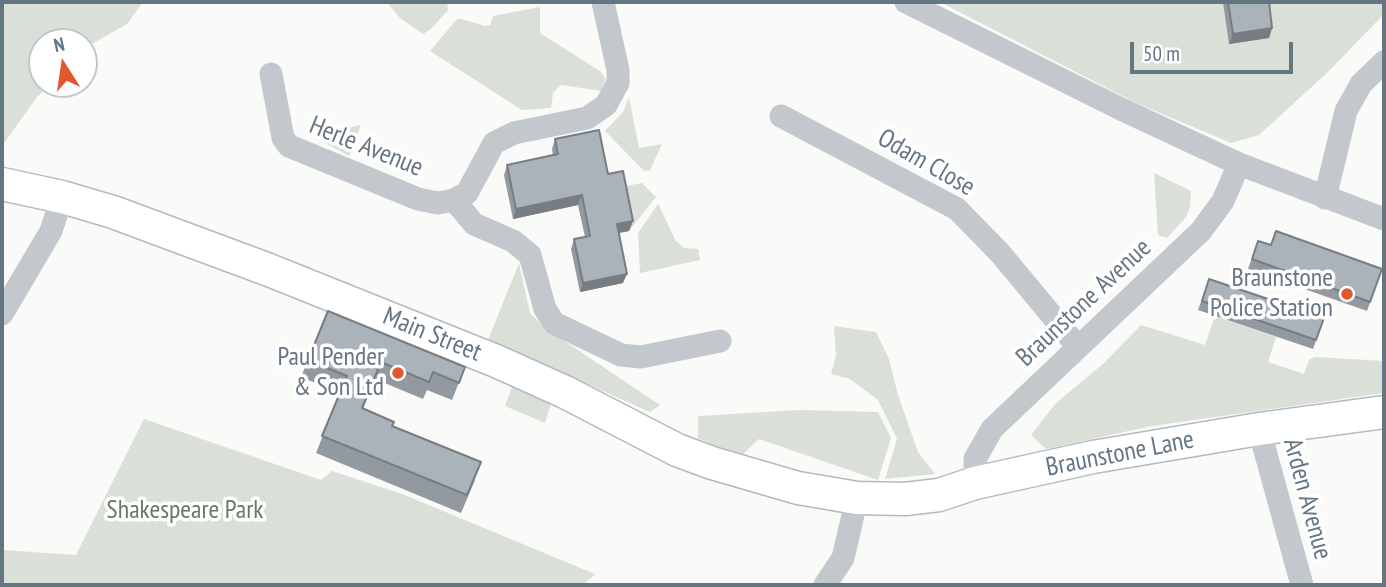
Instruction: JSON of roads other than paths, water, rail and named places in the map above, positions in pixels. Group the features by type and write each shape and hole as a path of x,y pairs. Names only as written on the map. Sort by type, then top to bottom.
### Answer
{"street":[{"path":"603,2 618,70 618,83 606,105 587,118 514,133 494,143 467,193 454,200 474,224 513,241 530,255 545,309 554,323 621,355 641,357 720,341"},
{"path":"906,2 1123,110 1239,164 1384,219"},
{"path":"1325,198 1346,111 1361,84 1384,62"},
{"name":"Herle Avenue","path":"271,74 283,138 289,146 418,199 438,203 454,200"},
{"name":"Odam Close","path":"781,116 957,209 1000,253 1078,347"},
{"name":"Braunstone Avenue","path":"975,483 975,459 992,429 1201,231 1223,201 1239,164"},
{"name":"Main Street","path":"2,184 113,212 245,261 483,356 565,392 677,450 712,463 798,488 857,498"},
{"path":"2,314 51,232 62,197"},
{"name":"Braunstone Lane","path":"857,498 905,499 939,495 975,483 1093,457 1259,429 1384,412"},
{"name":"Arden Avenue","path":"1259,429 1302,585"},
{"path":"825,585 843,558 857,498"}],"place":[{"name":"Braunstone Police Station","path":"1347,294"},
{"name":"Paul Pender & Son Ltd","path":"398,373"}],"park label":[{"name":"Shakespeare Park","path":"185,511"}]}
